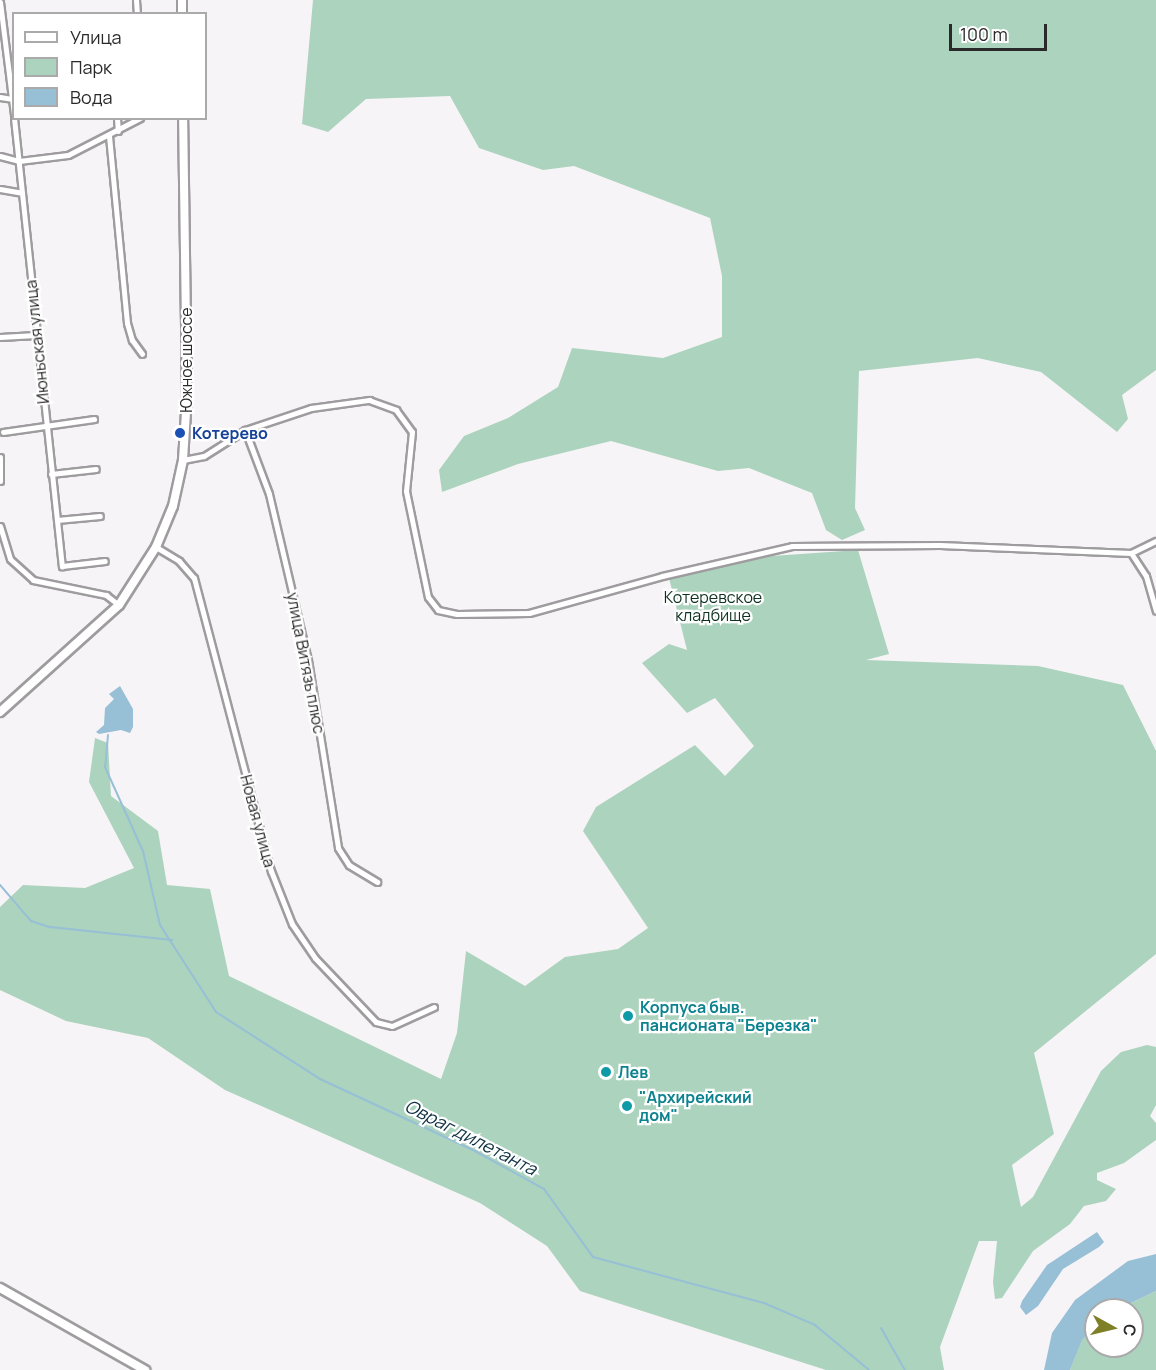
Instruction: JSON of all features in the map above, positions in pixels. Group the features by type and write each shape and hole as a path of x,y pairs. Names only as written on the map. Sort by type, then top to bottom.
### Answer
{"main road":[{"name":"Южное шоссе","path":"0,712 118,604 156,548 172,506 183,460 188,397 183,120"},
{"path":"0,1288 145,1370"}],"street":[{"name":"Июньская улица","path":"0,2 12,99"},
{"path":"4,38 12,37"},
{"path":"0,97 12,99"},
{"name":"Июньская улица","path":"14,120 62,566 105,561"},
{"path":"117,120 118,131"},
{"path":"0,156 19,161 68,155 137,120"},
{"path":"109,136 127,323 132,340 142,354"},
{"path":"0,189 22,193"},
{"path":"0,337 36,335"},
{"path":"183,460 204,456 245,430 340,402 369,400 396,410 412,432 406,491 424,580 432,604 445,613 529,613 662,576 815,544 1131,553 1156,541"},
{"path":"3,432 94,419"},
{"name":"улица Витязь плюс","path":"245,430 269,495 299,619 338,848 349,865 377,882"},
{"path":"0,457 0,481"},
{"path":"51,474 96,469"},
{"path":"57,520 100,516"},
{"path":"0,526 10,559 33,580 106,595 118,604"},
{"name":"Новая улица","path":"156,548 179,561 194,578 271,872 292,924 315,958 376,1022 392,1026 434,1007"},
{"path":"1131,553 1146,576 1156,610"}],"green space":[{"path":"313,0 1156,0 1156,370 1122,395 1128,419 1117,432 1041,372 978,358 859,371 855,508 865,530 842,540 826,530 812,493 749,468 718,471 611,441 518,464 442,492 439,470 464,436 508,418 558,387 572,348 663,358 722,337 722,276 710,218 574,166 543,170 479,148 450,96 366,99 328,132 302,124"},
{"name":"Котеревское кладбище","path":"858,550 889,654 866,660 1038,666 1123,685 1156,751 1156,954 1034,1053 1054,1134 1012,1165 1021,1207 1033,1197 1101,1071 1121,1052 1147,1045 1156,1047 1156,1105 1150,1116 1156,1123 1156,1140 1124,1163 1097,1173 1097,1180 1116,1189 1106,1201 1084,1206 1070,1224 1033,1251 1002,1298 995,1299 993,1282 997,1241 979,1241 940,1347 944,1370 826,1370 580,1291 547,1246 480,1203 225,1090 148,1038 66,1021 0,990 0,907 23,885 85,888 134,868 89,782 95,738 108,743 111,796 158,831 167,885 210,889 229,976 441,1079 457,1033 466,951 525,986 565,957 618,949 648,928 583,831 596,807 695,745 725,776 754,746 715,698 687,713 642,663 669,644 687,650 669,578 772,556"},
{"path":"1156,1291 1156,1370 1070,1370 1084,1337 1084,1358 1144,1358 1144,1298 1141,1298"}],"water":[{"path":"120,686 133,709 133,727 130,733 121,730 99,734 96,732 104,725 105,708 114,699 109,694"},
{"path":"1097,1232 1104,1242 1063,1269 1038,1306 1026,1315 1020,1307 1022,1301 1047,1265"},
{"path":"1156,1254 1156,1291 1141,1298 1084,1298 1084,1338 1070,1370 1044,1370 1052,1333 1075,1300 1128,1261"}],"waterway":[{"name":"Овраг дилетанта","path":"108,735 105,767 143,851 160,925 216,1012 320,1079 475,1151 544,1189 593,1257 764,1303 815,1325 869,1370"},
{"path":"0,885 31,921 50,927 172,940"},
{"path":"881,1328 905,1370"}],"place":[{"name":"Котерево","path":"180,433"},
{"name":"Корпуса быв. пансионата \"Березка\"","path":"628,1016"},
{"name":"Лев","path":"606,1072"},
{"name":"\"Архирейский дом\"","path":"627,1106"}]}
